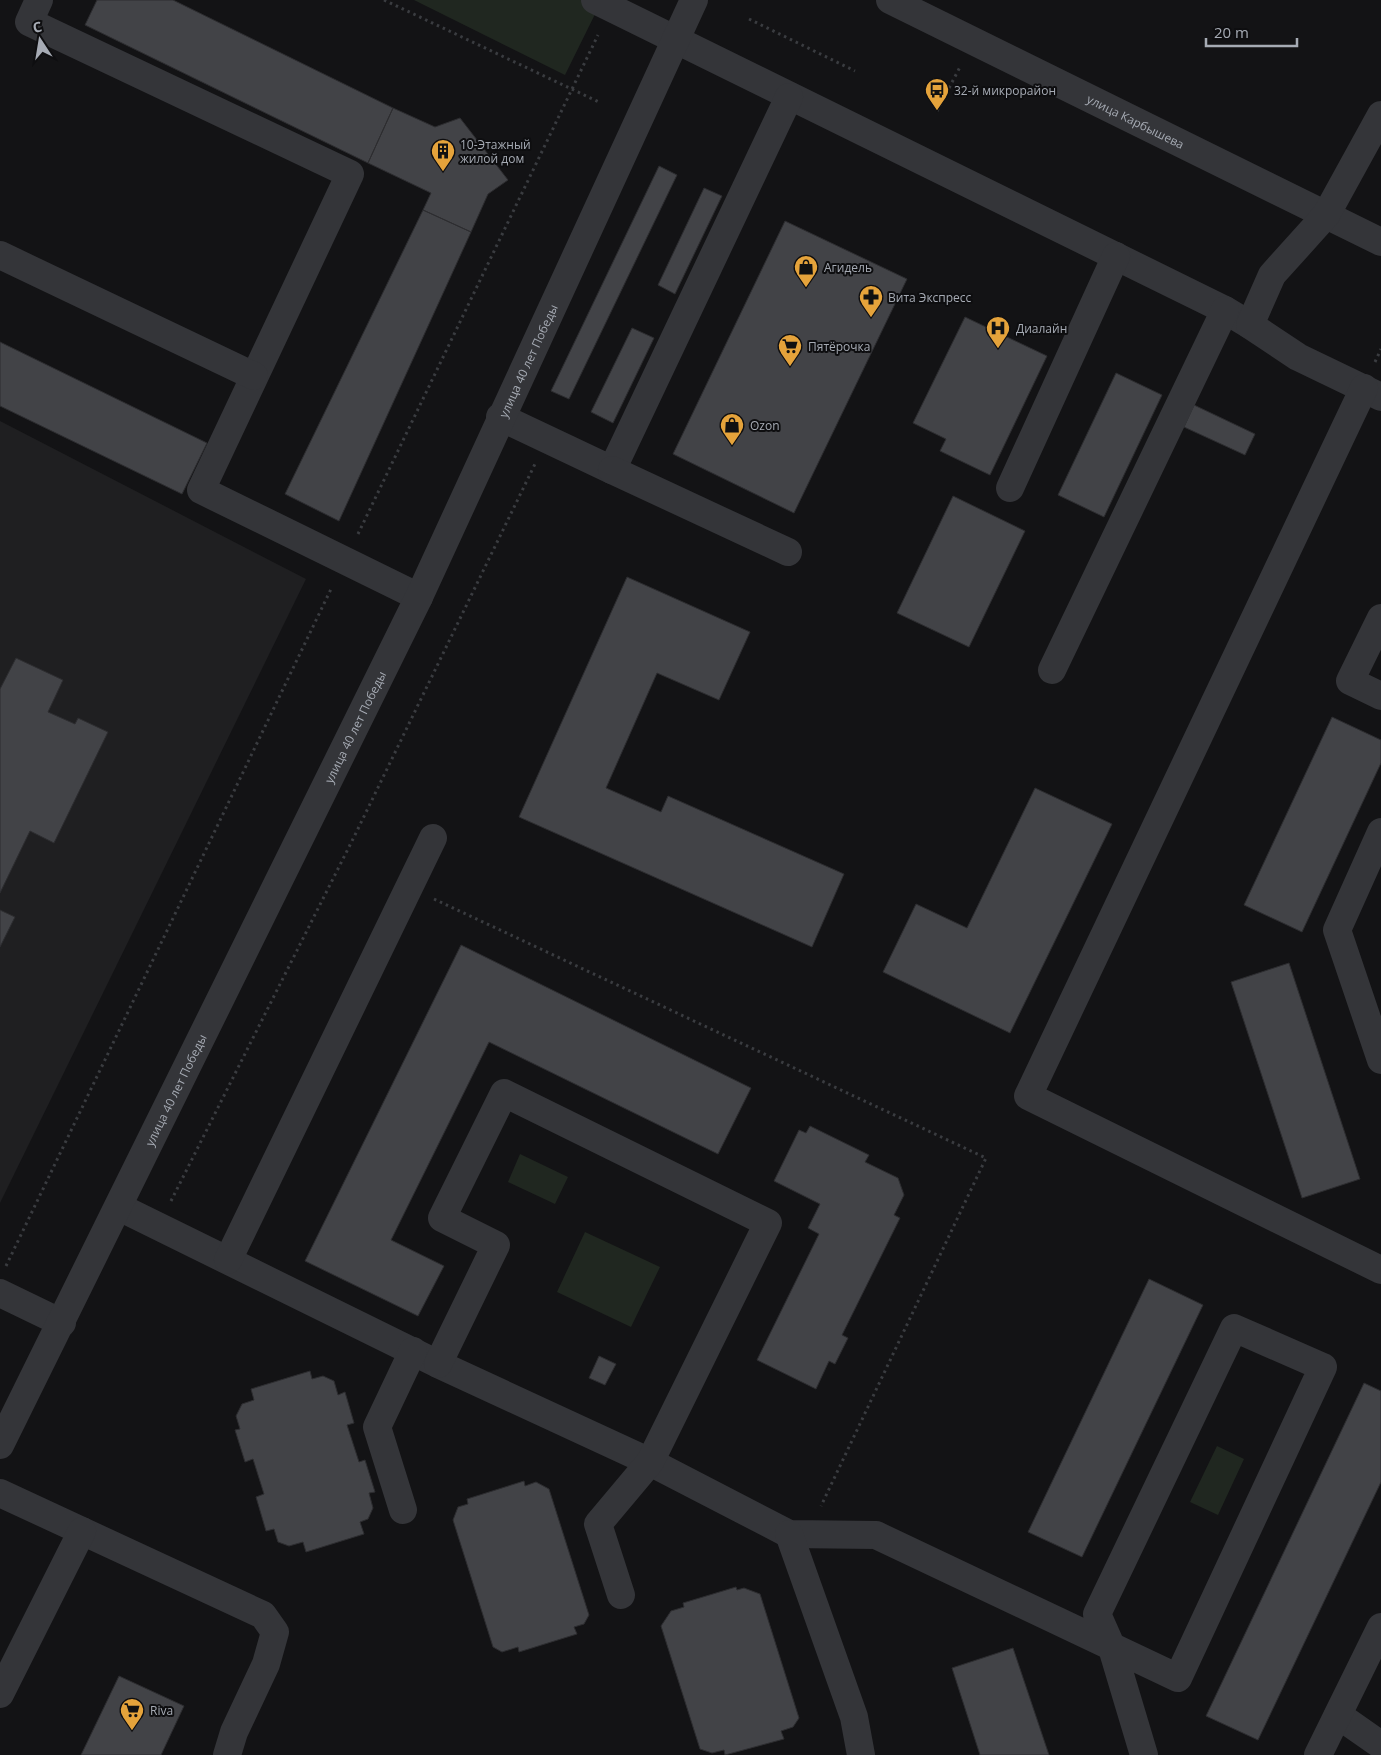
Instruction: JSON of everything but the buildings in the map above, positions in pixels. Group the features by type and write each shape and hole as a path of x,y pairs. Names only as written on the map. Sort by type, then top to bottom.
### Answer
{"street":[{"path":"39,0 29,22 350,174 201,490 419,597"},
{"name":"улица 40 лет Победы","path":"0,1445 62,1323 419,597 500,417 694,0"},
{"name":"улица Карбышева","path":"890,0 1381,242"},
{"path":"603,4 1225,310 1298,357 1372,392 1028,1096 1381,1270"},
{"path":"612,470 789,97"},
{"path":"1250,325 1272,275 1326,215 1381,115"},
{"path":"0,255 254,376"},
{"path":"1010,488 1116,256"},
{"path":"1052,670 1225,310"},
{"path":"500,417 788,552"},
{"path":"1381,618 1350,681 1381,696"},
{"path":"1381,832 1337,930 1381,1060"},
{"path":"228,1260 433,838"},
{"path":"438,1364 496,1245 442,1218 504,1093 768,1223 650,1462 598,1524 621,1595"},
{"path":"119,1207 438,1364 650,1462 798,1535 876,1535 1112,1648 1178,1678 1323,1367 1234,1328 1096,1614 1112,1648 1144,1755"},
{"path":"2,1281 62,1323"},
{"path":"403,1510 377,1427 413,1351"},
{"path":"0,1493 263,1614 275,1632 266,1664 234,1732 227,1755"},
{"path":"0,1694 82,1531"},
{"path":"798,1535 854,1717 861,1755"},
{"path":"1318,1755 1381,1628"},
{"path":"1338,1715 1381,1745"}],"path":[{"path":"384,0 601,103"},
{"path":"2,1281 345,560 572,89 603,4"},
{"path":"749,19 855,71"},
{"path":"937,111 974,42"},
{"path":"158,1226 354,837 547,439"},
{"path":"409,887 986,1158 798,1535"}],"shaded area":[{"path":"414,0 602,0 565,75"},
{"path":"0,421 306,579 0,1203"},
{"path":"520,1154 568,1177 555,1204 508,1182"},
{"path":"585,1232 660,1267 631,1327 557,1292"},
{"path":"1217,1446 1244,1459 1218,1515 1190,1502"}],"place":[{"name":"32-й микрорайон","path":"937,111"},
{"name":"10-Этажный жилой дом","path":"443,172"},
{"name":"Агидель","path":"806,288"},
{"name":"Вита Экспресс","path":"871,318"},
{"name":"Диалайн","path":"998,349"},
{"name":"Пятёрочка","path":"790,367"},
{"name":"Ozon","path":"732,446"},
{"name":"Riva","path":"132,1731"}]}
